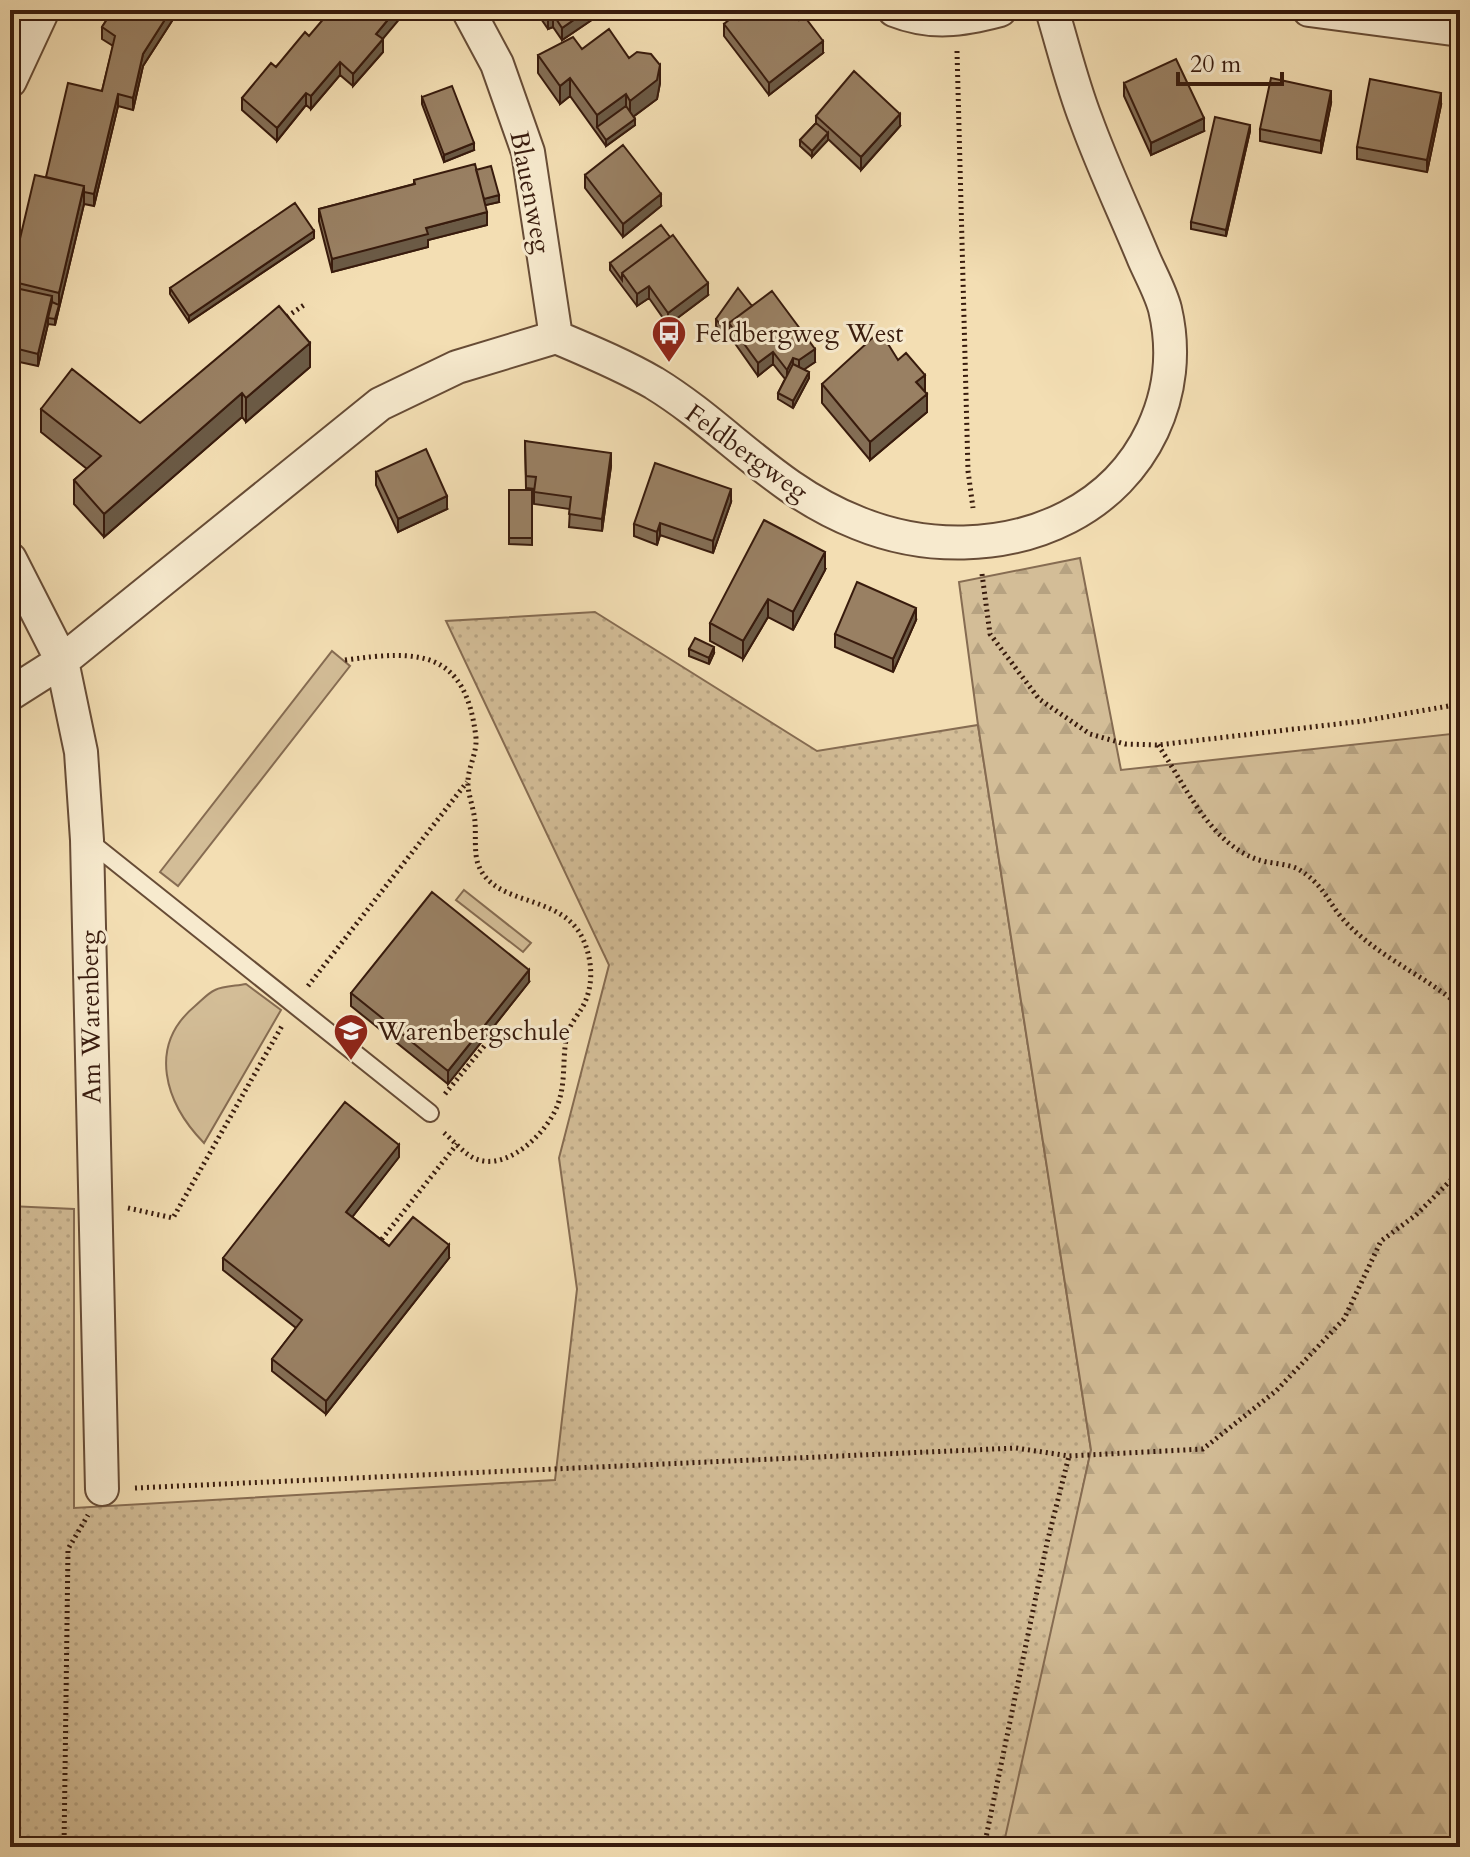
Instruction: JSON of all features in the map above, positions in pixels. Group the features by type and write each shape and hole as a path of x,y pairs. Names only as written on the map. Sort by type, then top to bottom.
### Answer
{"street":[{"path":"10,81 43,10"},
{"name":"Blauenweg","path":"468,10 497,64 528,152 556,337"},
{"path":"894,10 924,20 956,21 1000,10"},
{"name":"Feldbergweg","path":"556,337 656,384 786,486 858,523 924,541 978,543 1055,524 1097,502 1132,469 1156,425 1170,369 1165,309 1085,119 1052,10"},
{"path":"1309,10 1460,30"},
{"path":"10,694 62,661 380,404 457,367 556,337"},
{"name":"Am Warenberg","path":"10,559 62,661 81,752 87,840 102,1489"}],"lane":[{"path":"87,840 430,1113"}],"path":[{"path":"956,21 968,471 990,634 1039,699 1064,720 1090,734 1125,744 1158,745 1363,721 1460,704"},
{"path":"272,328 304,305"},
{"path":"345,660 404,654 429,657 444,667 465,693 476,741 468,782 478,865 500,890 551,907 572,920 584,941 591,968 589,995 567,1033 558,1104 534,1140 516,1153 489,1161 476,1159 457,1144 378,1244"},
{"path":"1158,745 1194,804 1230,844 1256,859 1296,868 1326,892 1342,919 1405,969 1460,1006"},
{"path":"444,1096 490,1039"},
{"path":"64,1847 68,1549 102,1489 1016,1448 1069,1456 1203,1449 1276,1391 1344,1319 1381,1241 1416,1215 1453,1178 1460,1165"},
{"path":"984,1847 1047,1543 1069,1456"}],"green space":[{"path":"1080,558 1121,770 1460,733 1460,1847 1003,1847 1091,1450 978,725 959,582"},
{"path":"595,612 817,751 978,725 1091,1450 1006,1847 10,1847 10,1206 74,1209 74,1508 555,1480 577,1289 559,1158 609,965 446,621"},
{"path":"332,651 350,666 178,886 160,872"},
{"path":"464,890 531,943 523,952 456,900"},
{"path":"246,984 281,1010 204,1143 190,1127 171,1093 166,1056 180,1022 195,1006 215,990"}],"building":[{"path":"113,10 171,10 143,54 133,98 118,94 94,194 84,192 84,186 46,177 68,83 102,91 115,36 102,27"},
{"path":"331,10 396,10 376,34 383,39 353,74 340,62 311,96 306,93 277,128 242,98 271,63 276,67 305,32 309,36"},
{"path":"544,10 588,10 562,28 553,14 548,17"},
{"path":"741,10 791,10 799,20 804,16 823,41 769,83 724,24"},
{"path":"609,29 629,58 637,52 651,54 660,65 657,80 630,101 626,94 597,115 570,78 560,86 538,55 573,37 582,49"},
{"path":"1176,59 1204,118 1151,143 1124,83"},
{"path":"854,71 900,114 861,157 816,116"},
{"path":"1271,78 1331,91 1321,141 1260,129"},
{"path":"1370,79 1441,93 1427,160 1357,147"},
{"path":"452,86 474,143 444,155 422,97"},
{"path":"626,106 635,119 606,140 597,127"},
{"path":"1215,117 1250,125 1226,230 1191,222"},
{"path":"816,123 828,133 812,151 800,140"},
{"path":"623,145 661,194 623,224 585,175"},
{"path":"475,164 487,212 426,228 428,234 332,259 319,209 415,184 414,180"},
{"path":"491,166 499,195 484,199 476,170"},
{"path":"35,175 84,186 59,293 10,281"},
{"path":"295,203 314,231 189,316 170,288"},
{"path":"661,225 670,237 622,273 622,280 610,263"},
{"path":"673,235 708,283 668,313 649,286 637,294 622,273"},
{"path":"738,288 752,306 729,323 729,329 725,331 716,319"},
{"path":"20,289 52,296 38,354 10,347 10,332"},
{"path":"772,291 815,349 799,360 793,358 787,370 773,352 758,363 729,323"},
{"path":"52,302 59,305 55,319 48,318"},
{"path":"279,306 310,343 246,398 242,393 104,514 74,480 101,456 41,409 72,369 140,423"},
{"path":"880,331 898,360 906,353 925,375 916,382 927,394 870,442 822,384"},
{"path":"793,364 809,372 793,401 778,393"},
{"path":"525,441 611,453 602,519 569,514 571,497 534,492 536,477 526,476"},
{"path":"426,449 447,496 398,519 376,472"},
{"path":"655,463 731,489 713,541 660,523 657,532 634,524"},
{"path":"509,490 532,490 532,538 509,538"},
{"path":"764,520 825,552 793,612 768,599 743,641 710,623"},
{"path":"857,582 916,608 893,659 835,634"},
{"path":"695,638 714,647 709,658 689,649"},
{"path":"432,892 529,970 448,1071 351,993"},
{"path":"345,1102 399,1145 346,1212 389,1246 413,1217 449,1245 326,1401 272,1359 302,1320 223,1258"}],"place":[{"name":"Feldbergweg West","path":"669,364"},
{"name":"Warenbergschule","path":"351,1062"}]}
